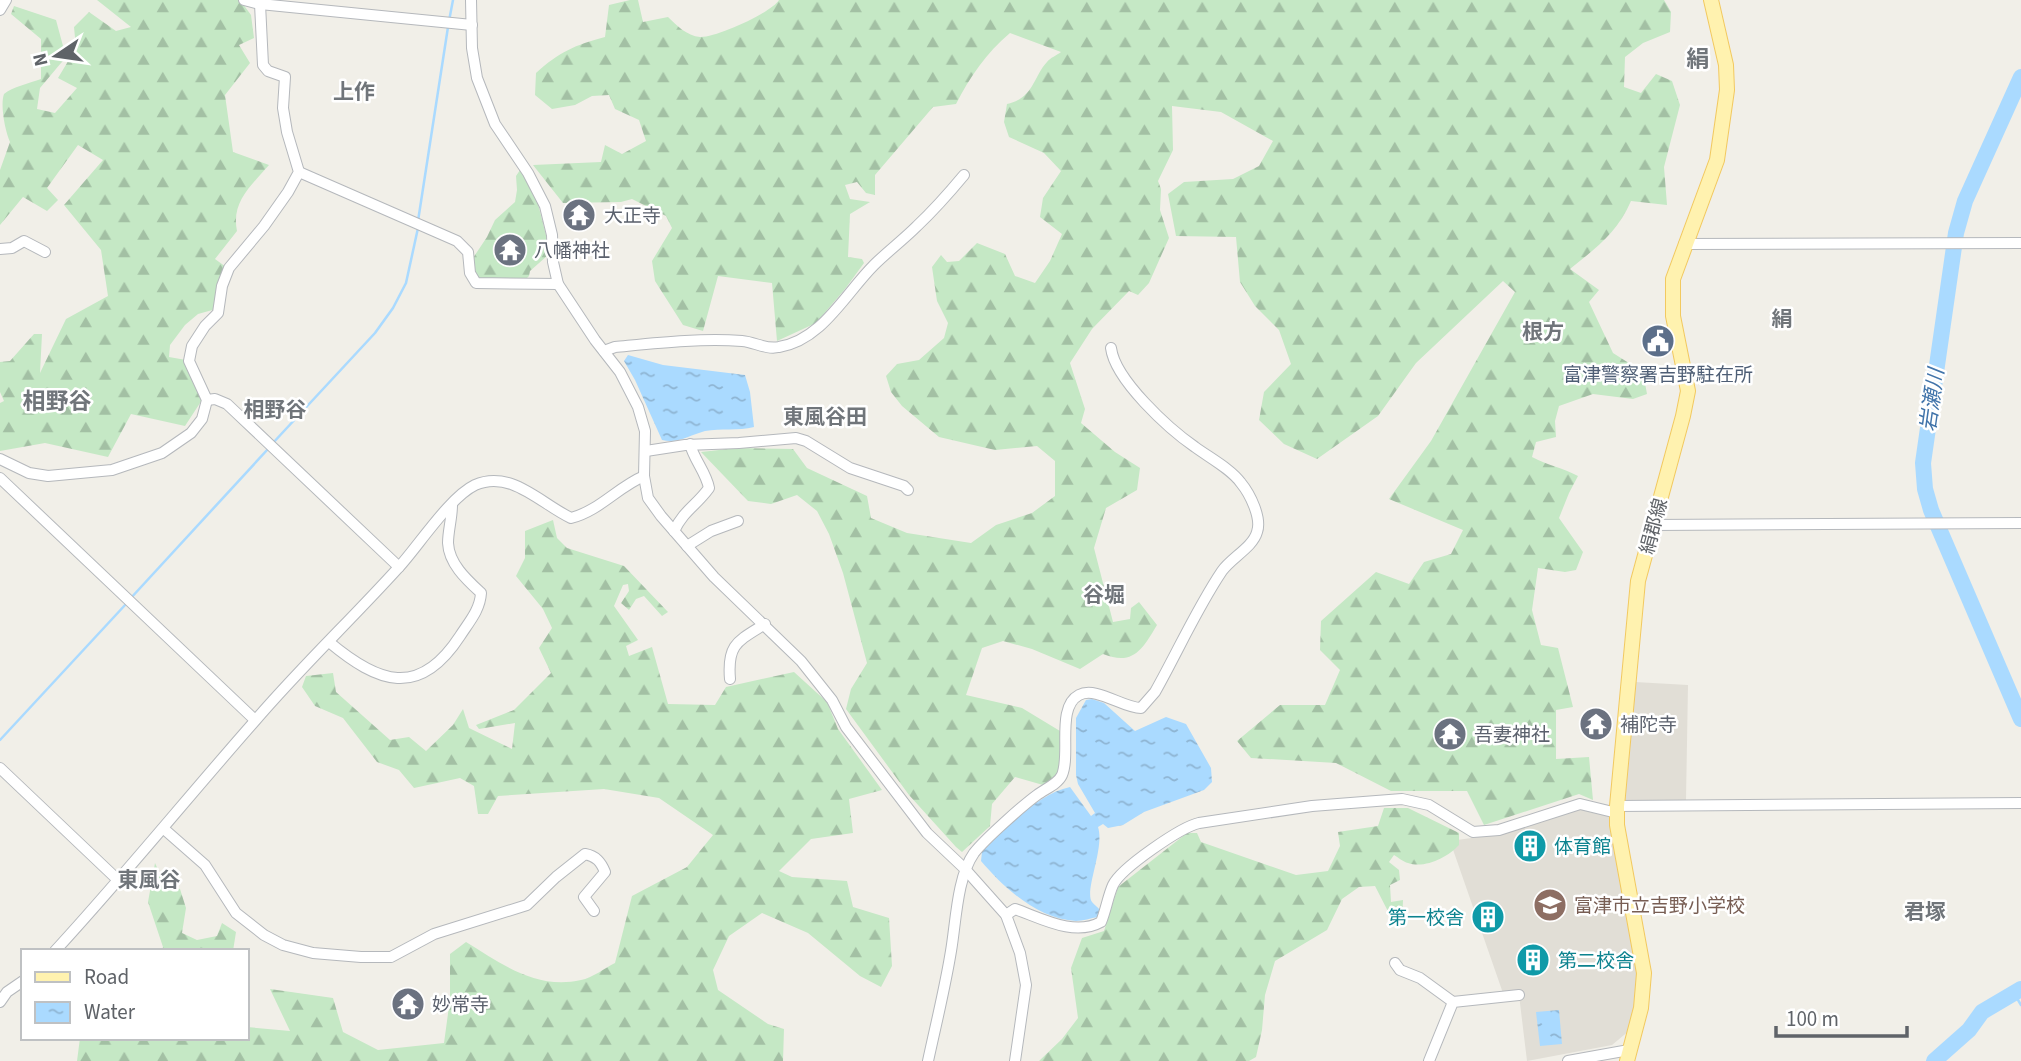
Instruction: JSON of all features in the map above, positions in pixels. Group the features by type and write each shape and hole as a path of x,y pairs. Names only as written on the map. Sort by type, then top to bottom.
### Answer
{"main road":[{"name":"絹郡線","path":"1628,1055 1641,1008 1644,973 1617,809 1638,581 1688,390 1673,316 1673,279 1717,160 1727,101 1726,65 1711,0"}],"street":[{"path":"0,10 6,0"},
{"path":"244,0 260,4 472,25"},
{"path":"471,0 472,48 477,78 495,124 528,173 545,206 552,235 553,262 558,284 620,372 638,407 645,431 644,476 649,498 714,577 801,661 832,700 846,727 927,832 1006,915 1020,953 1026,985 1015,1061"},
{"path":"0,459 29,473 48,476 112,470 162,453 191,433 202,419 207,400 189,361 192,345 218,313 222,286 229,268 272,214 299,172 283,107 285,77 268,71 263,65 260,4"},
{"path":"299,172 457,241 468,253 470,273 477,283 558,284"},
{"path":"604,351 615,347 692,340 745,341 762,347 778,348 795,341 816,329 834,312 874,265 918,226 964,175"},
{"path":"0,249 12,248 24,241 46,252"},
{"path":"1684,244 2021,243"},
{"path":"928,1061 951,954 965,869 975,851 1035,796 1061,779 1067,758 1065,722 1069,708 1078,696 1087,693 1107,697 1132,708 1141,708 1155,692 1223,570 1257,535 1259,523 1250,496 1240,481 1176,434 1125,379 1112,361 1111,348"},
{"path":"207,400 215,399 227,404 399,567"},
{"path":"646,451 690,444 796,438 806,441 850,468 904,486 908,490"},
{"path":"674,531 683,512 709,488 693,457 690,444"},
{"path":"57,949 120,881 255,720 399,567 461,494 477,485 493,482 513,483 571,518 587,513 625,484 644,476"},
{"path":"0,478 255,720"},
{"path":"329,642 356,664 381,676 410,678 434,666 456,642 481,604 481,593 453,562 448,544 452,505"},
{"path":"687,546 710,531 738,521"},
{"path":"1652,525 2021,523"},
{"path":"730,679 728,659 731,650 737,642 765,624"},
{"path":"0,768 120,881"},
{"path":"1006,915 1015,909 1071,929 1095,925 1101,922 1114,883 1124,871 1186,826 1312,806 1402,799 1429,805 1473,832 1499,830 1580,804 1617,809 2021,803"},
{"path":"164,829 205,865 236,913 264,935 283,945 313,953 391,957 434,934 527,905 585,854 596,858 604,872 584,897 594,911"},
{"path":"1395,963 1400,970 1420,978 1453,1002 1519,995"},
{"path":"0,1002 7,992 21,982"},
{"path":"1429,1061 1453,1002"},
{"path":"1568,1061 1628,1055"}],"shaded area":[{"path":"1635,682 1688,685 1686,800 1625,802 1622,799"},
{"name":"富津市立吉野小学校","path":"1583,807 1611,816 1639,981 1630,1030 1612,1045 1527,1061 1519,995 1504,996 1450,841 1500,834"}],"green space":[{"path":"97,0 240,0 251,15 254,38 239,45 250,63 225,95 233,152 269,165 244,195 237,211 237,231 215,259 226,267 216,309 198,314 185,325 170,345 169,357 186,360 202,400 185,426 131,414 108,457 45,443 0,451 0,403 4,401 0,392 0,362 10,361 34,334 42,334 40,373 66,319 108,296 101,250 64,205 103,160 78,145 47,188 58,200 47,211 23,197 0,225 0,170 10,142 4,118 4,94 41,79 41,39 11,14 14,6 56,20 66,57 40,88 37,109 55,113 77,88 58,78 76,48 74,27 89,12 116,31 131,27"},
{"path":"638,0 643,22 668,17 686,32 700,37 742,24 779,0 1664,0 1671,12 1670,32 1643,43 1625,57 1624,87 1641,93 1656,74 1672,81 1680,105 1664,167 1667,205 1631,201 1612,231 1570,269 1599,290 1589,302 1613,353 1643,372 1647,394 1633,399 1593,394 1559,406 1555,421 1556,437 1536,442 1532,457 1578,476 1559,518 1583,552 1576,570 1565,572 1538,568 1532,610 1541,645 1558,648 1573,707 1556,710 1556,759 1589,757 1593,800 1579,794 1484,825 1467,791 1391,791 1336,763 1251,758 1237,741 1280,705 1325,705 1340,670 1320,650 1321,621 1376,572 1409,584 1424,562 1451,554 1463,530 1389,499 1431,441 1515,292 1503,281 1416,363 1378,416 1317,459 1284,444 1259,420 1264,392 1291,364 1279,330 1255,306 1240,282 1236,237 1176,236 1168,194 1184,182 1233,179 1259,166 1273,141 1221,112 1172,106 1173,150 1158,181 1161,189 1160,210 1169,238 1149,283 1138,295 1129,291 1092,329 1070,363 1085,409 1081,423 1115,452 1140,468 1137,490 1106,508 1094,548 1113,622 1130,619 1131,608 1139,602 1157,625 1141,648 1129,657 1103,654 1080,669 1032,649 1003,641 982,648 966,695 1022,708 1060,731 1063,772 1043,785 1015,777 992,804 990,826 962,852 909,795 846,709 851,689 867,663 843,573 829,534 817,511 797,495 771,504 748,501 701,452 737,448 793,449 807,468 867,496 871,518 907,533 971,543 996,525 1032,513 1055,496 1055,461 1037,446 995,450 939,437 902,406 891,392 886,376 897,364 919,360 944,338 948,323 937,301 932,267 941,255 947,262 959,261 977,243 1005,254 1015,276 1035,283 1050,261 1062,234 1040,217 1043,198 1061,171 1044,153 1009,137 1004,122 1007,104 1023,97 1047,62 1061,52 1010,33 979,66 956,104 933,107 875,175 875,195 866,193 857,182 845,185 850,199 870,202 850,214 848,257 862,259 864,263 816,323 777,341 772,283 718,276 703,331 683,325 655,281 652,261 672,228 666,216 632,199 621,202 563,203 533,165 601,162 605,145 622,154 646,141 639,120 615,109 609,95 592,96 575,105 552,109 535,95 536,73 568,50 605,37 609,5"},
{"path":"520,170 536,196 547,239 547,256 530,271 523,282 481,280 474,274 471,261 495,220 515,202 516,176"},
{"path":"553,520 557,538 567,548 624,566 668,612 662,616 644,596 636,599 629,610 621,603 629,591 628,584 623,585 614,606 638,640 626,646 629,656 652,647 668,704 715,705 726,687 794,672 827,702 838,729 882,790 849,799 853,833 811,839 779,871 792,877 847,881 853,907 889,918 892,966 881,987 860,976 808,933 762,913 729,936 713,970 718,990 768,1024 784,1029 783,1061 77,1061 80,1040 248,1040 248,1027 290,1031 270,989 333,998 343,1032 378,1050 444,1043 450,999 450,954 466,942 520,973 549,981 585,979 615,963 632,896 687,867 713,835 659,798 604,789 498,796 488,814 478,814 474,786 460,778 414,788 399,770 377,762 343,718 315,706 302,687 306,676 333,673 336,692 390,740 409,737 426,751 453,725 463,709 469,728 512,749 515,723 479,729 476,725 514,710 551,673 539,648 552,628 543,609 516,576 525,558 525,531"},
{"path":"1384,808 1408,808 1459,833 1459,845 1443,858 1429,863 1406,862 1394,855 1389,862 1399,870 1400,880 1390,885 1391,902 1403,900 1402,924 1395,925 1375,886 1359,887 1342,899 1327,930 1275,961 1265,995 1256,1057 1249,1061 1039,1061 1062,1039 1078,1018 1071,968 1082,938 1104,931 1118,887 1187,833 1197,833 1201,842 1296,875 1328,871 1340,846 1338,832 1378,826"},
{"path":"155,863 165,885 180,889 186,908 182,933 197,940 217,936 222,923 236,932 233,949 162,949 148,902"}],"water":[{"path":"628,355 663,365 745,375 754,427 711,430 679,440 662,440 624,361"},
{"path":"1086,700 1104,703 1135,731 1166,717 1186,724 1211,768 1212,782 1204,790 1144,812 1123,825 1108,828 1103,824 1098,827 1099,846 1090,896 1100,910 1098,917 1076,921 1048,915 1023,901 981,861 982,852 1011,823 1058,791 1070,787 1091,816 1095,813 1078,784 1076,775 1076,718"},
{"path":"1559,1010 1562,1044 1540,1046 1536,1012"}],"waterway":[{"path":"449,21 453,0"},
{"path":"418,221 448,27"},
{"name":"岩瀬川","path":"2021,77 1965,201 1956,233 1923,463 1925,489 1931,510 2021,719"},
{"path":"272,444 375,333 393,308 406,283 418,228"},
{"path":"130,599 268,449"},
{"path":"0,740 126,604"},
{"name":"岩瀬川","path":"1934,1061 1969,1030 1982,1012 2021,989"},
{"path":"2014,993 2021,1005"}],"place":[{"name":"大正寺","path":"579,215"},
{"name":"八幡神社","path":"510,250"},
{"name":"富津警察署吉野駐在所","path":"1658,341"},
{"name":"補陀寺","path":"1596,724"},
{"name":"吾妻神社","path":"1450,734"},
{"name":"体育館","path":"1530,846"},
{"name":"富津市立吉野小学校","path":"1550,905"},
{"name":"第一校舎","path":"1488,917"},
{"name":"第二校舎","path":"1533,960"},
{"name":"妙常寺","path":"408,1004"}],"district":[{"name":"絹","path":"1698,59"},
{"name":"上作","path":"354,92"},
{"name":"絹","path":"1782,319"},
{"name":"根方","path":"1543,332"},
{"name":"相野谷","path":"57,401"},
{"name":"相野谷","path":"275,410"},
{"name":"東風谷田","path":"825,417"},
{"name":"谷堀","path":"1104,595"},
{"name":"東風谷","path":"149,880"},
{"name":"君塚","path":"1925,912"}]}
